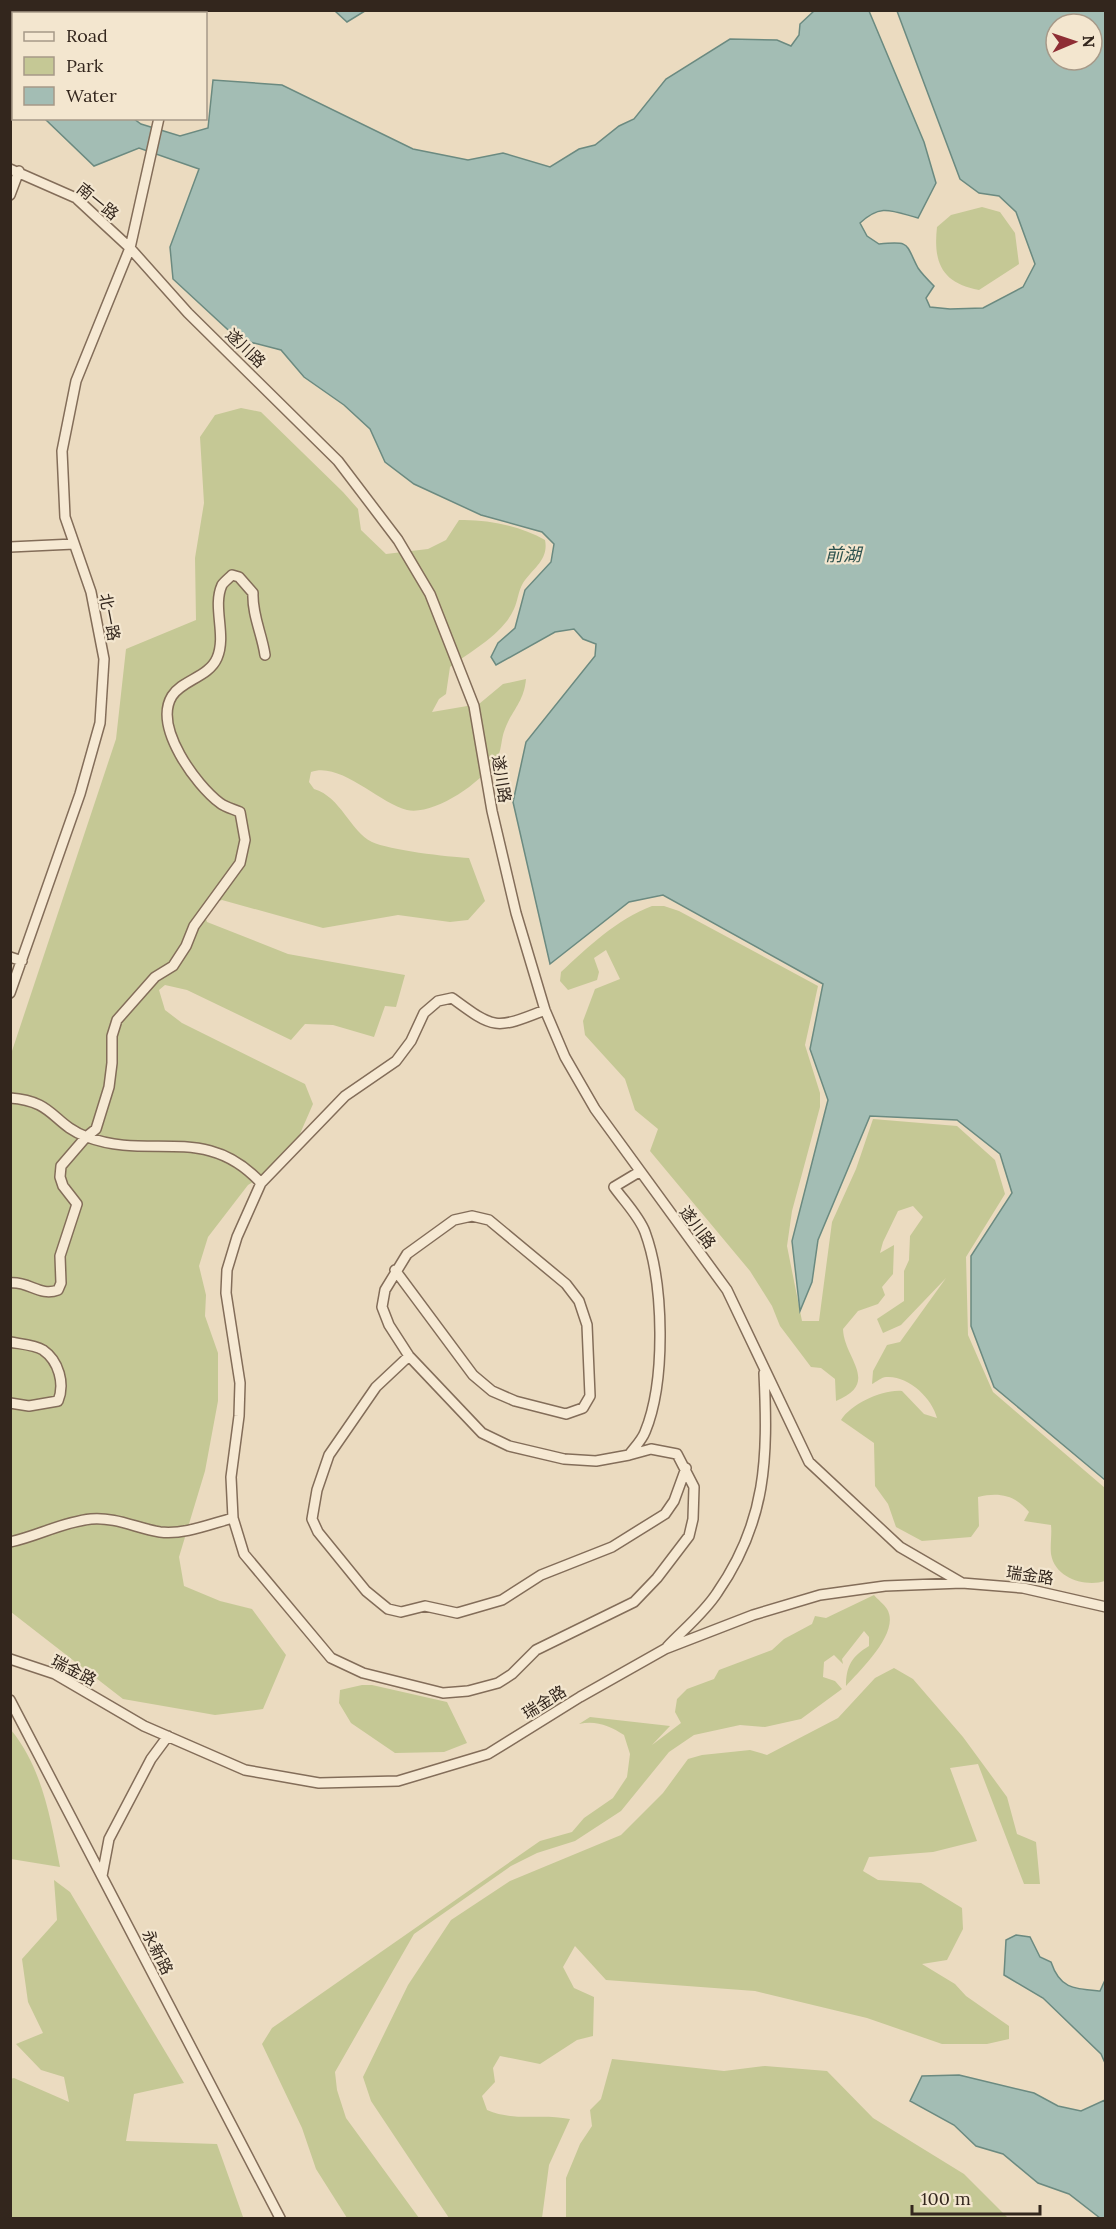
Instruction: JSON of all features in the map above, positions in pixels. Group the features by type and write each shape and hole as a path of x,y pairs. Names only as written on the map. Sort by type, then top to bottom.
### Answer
{"street":[{"name":"北一路","path":"10,993 80,794 100,723 104,659 91,592 65,517 62,451 76,381 130,248 151,164 159,120"},
{"name":"南一路","path":"15,170 76,198 130,248"},
{"path":"10,195 15,170"},
{"name":"遂川路","path":"130,248 188,313 338,461 398,540 430,594 474,706 495,824 516,913 545,1010 565,1057 590,1100 639,1172 727,1290 809,1462 883,1534 900,1547 962,1583"},
{"path":"10,547 74,544"},
{"path":"10,1283 21,1282 41,1292 58,1290 61,1283 60,1256 77,1204 63,1186 60,1177 61,1166 96,1129 109,1087 112,1036 117,1020 155,977 173,966 186,946 194,926 240,862 245,840 240,812 222,805 189,771 180,757 167,714 172,696 207,670 217,659 221,642 222,585 232,575 239,577 253,593 253,611 262,631 265,655"},
{"path":"10,957 22,961"},
{"path":"395,1270 473,1375 492,1391 516,1401 566,1414 584,1408 590,1396 587,1325 579,1301 566,1284 489,1220 472,1216 454,1220 407,1254 395,1270 385,1290 382,1307 389,1325 409,1356 482,1433 509,1446 564,1459 596,1461 651,1449 677,1454 694,1486 693,1519 689,1536 657,1578 634,1602 536,1650 512,1674 498,1683 468,1691 443,1693 363,1673 331,1658 244,1554 233,1518 231,1477 239,1416 240,1383 226,1293 227,1270 237,1237 261,1183 345,1096 396,1062 411,1041 424,1014 438,1001 452,998 484,1021 501,1024 545,1010"},
{"path":"10,1098 32,1100 86,1137 123,1146 195,1145 218,1152 247,1168 261,1183"},
{"path":"629,1455 645,1433 657,1380 660,1347 653,1262 644,1230 614,1187 639,1172"},
{"path":"10,1342 41,1349 52,1360 60,1376 62,1391 58,1401 48,1404 10,1403"},
{"path":"409,1356 376,1388 329,1455 317,1490 312,1519 318,1532 366,1591 388,1609 401,1611 425,1606 457,1612 502,1600 541,1575 612,1547 665,1514 674,1501 686,1468"},
{"name":"遂川路","path":"665,1649 717,1594 749,1537 764,1476 767,1436 764,1367"},
{"path":"10,1542 51,1527 91,1519 120,1520 159,1532 177,1533 233,1518"},
{"name":"瑞金路","path":"10,1659 55,1674 144,1726 245,1770 318,1783 398,1780 488,1754 580,1697 665,1649 753,1615 820,1595 885,1586 962,1583 1023,1588 1106,1606"},
{"name":"永新路","path":"10,1700 280,2218"},
{"path":"102,1876 109,1839 151,1759 168,1736"}],"green space":[{"path":"982,207 1000,212 1015,233 1019,264 979,290 966,287 948,276 939,261 936,240 937,227 951,215"},
{"path":"241,408 261,412 343,492 358,509 361,530 386,554 428,549 446,540 459,520 492,522 515,527 545,540 546,547 539,563 523,583 509,618 486,641 450,667 446,694 439,699 432,712 479,704 503,684 526,679 523,694 504,732 498,756 483,775 445,802 418,810 407,810 347,777 322,770 311,772 309,782 314,789 331,799 357,830 372,842 434,855 469,858 485,901 468,920 450,922 398,915 323,928 222,900 211,904 204,913 207,922 288,954 405,975 396,1007 385,1006 374,1037 333,1025 305,1024 291,1040 187,990 165,985 159,990 165,1010 182,1023 305,1084 313,1104 289,1159 248,1185 208,1237 199,1266 206,1295 205,1316 218,1353 218,1401 205,1471 179,1557 184,1586 220,1601 252,1609 286,1655 263,1709 215,1715 123,1699 11,1612 11,1054 116,739 126,649 196,620 195,558 204,503 200,437 215,415"},
{"path":"652,906 664,906 679,911 818,986 805,1045 820,1093 820,1107 792,1211 787,1246 802,1321 819,1321 832,1222 856,1169 873,1119 957,1126 995,1160 1005,1194 966,1257 968,1335 993,1392 1105,1488 1105,1581 1081,1582 1058,1570 1051,1554 1051,1525 1024,1521 1029,1512 1024,1506 1006,1496 978,1497 979,1526 971,1537 922,1541 896,1527 888,1504 875,1486 874,1443 841,1420 860,1403 877,1395 894,1391 902,1391 924,1414 937,1418 930,1403 918,1389 903,1380 886,1377 872,1384 873,1371 887,1345 900,1342 946,1278 901,1325 883,1333 877,1319 904,1301 904,1271 909,1260 910,1236 923,1217 913,1206 898,1211 883,1242 880,1253 894,1245 893,1274 882,1287 885,1295 878,1304 858,1311 843,1329 858,1378 856,1386 849,1394 836,1401 835,1379 821,1368 811,1367 780,1326 772,1306 750,1271 650,1151 658,1129 635,1110 625,1079 585,1035 583,1021 595,989 620,979 606,950 594,958 599,972 597,980 568,990 560,981 561,972 604,934"},
{"path":"874,1595 887,1609 890,1618 884,1639 869,1661 846,1686 851,1662 869,1646 869,1637 864,1631 842,1659 843,1664 834,1655 824,1662 823,1677 835,1681 842,1689 801,1719 765,1727 740,1725 694,1735 669,1752 621,1811 575,1841 537,1853 511,1866 414,1934 335,2072 337,2090 346,2118 419,2218 347,2218 316,2169 302,2128 262,2044 272,2028 540,1841 572,1832 584,1818 613,1798 627,1777 630,1754 624,1735 603,1725 579,1724 590,1717 670,1726 652,1745 681,1723 675,1712 677,1699 687,1689 714,1679 719,1670 772,1650 784,1639 812,1624 815,1616 826,1618"},
{"path":"894,1668 913,1679 963,1737 1007,1797 1017,1834 1036,1842 1040,1884 1024,1884 978,1764 950,1768 977,1841 933,1852 869,1857 863,1871 878,1880 921,1883 962,1908 963,1929 947,1960 922,1964 955,1984 966,1996 1009,2026 1009,2039 987,2044 942,2044 867,2018 755,1991 606,1980 575,1946 563,1967 574,1988 594,1997 593,2036 577,2040 540,2064 500,2056 493,2068 495,2082 482,2096 487,2110 497,2114 570,2119 549,2165 542,2218 449,2218 371,2101 363,2077 408,1985 451,1920 510,1881 621,1835 663,1793 688,1759 702,1755 750,1750 767,1755 838,1718 875,1678"},
{"path":"372,1685 447,1702 467,1743 444,1752 395,1753 351,1723 339,1703 340,1690"},
{"path":"11,1730 22,1745 38,1777 49,1813 60,1867 11,1859"},
{"path":"54,1880 70,1892 184,2083 134,2094 126,2141 217,2144 243,2217 11,2218 10,2079 14,2078 69,2102 64,2077 41,2070 16,2044 43,2033 28,2002 22,1959 57,1920"},
{"path":"612,2059 724,2071 765,2066 827,2071 873,2118 964,2174 1008,2218 566,2218 566,2178 580,2144 592,2126 590,2110 601,2099"}],"water":[{"path":"335,11 365,11 347,22"},
{"name":"前湖","path":"814,11 869,11 924,142 936,183 918,218 887,210 874,213 860,223 867,236 879,244 897,243 906,246 918,268 934,286 926,298 930,307 983,308 1023,287 1035,264 1016,212 999,196 979,193 960,179 897,11 1105,11 1105,1480 994,1387 971,1326 971,1256 1012,1193 1000,1154 957,1120 870,1116 818,1240 812,1282 800,1311 792,1241 828,1100 810,1049 823,984 663,895 629,902 550,964 513,802 526,742 595,656 596,644 583,639 574,629 555,632 496,665 491,657 498,643 515,628 525,590 551,562 554,544 542,532 481,515 414,484 385,462 370,429 344,405 304,377 281,350 238,339 173,279 170,247 199,169 139,148 94,166 46,120 135,120 141,124 180,136 208,128 213,80 282,85 413,149 468,160 503,153 550,167 579,149 595,145 619,126 634,119 666,79 730,39 777,40 791,46 799,35 800,24"},
{"path":"11,40 12,40 12,94"},
{"path":"1016,1935 1030,1937 1040,1957 1051,1962 1059,1978 1069,1986 1100,1991 1105,1980 1105,2063 1101,2054 1043,1998 1004,1975 1006,1940"},
{"path":"959,2075 1034,2093 1058,2106 1081,2111 1105,2100 1105,2218 1100,2218 1069,2194 1038,2183 1003,2154 976,2146 954,2125 910,2101 922,2076"}]}
